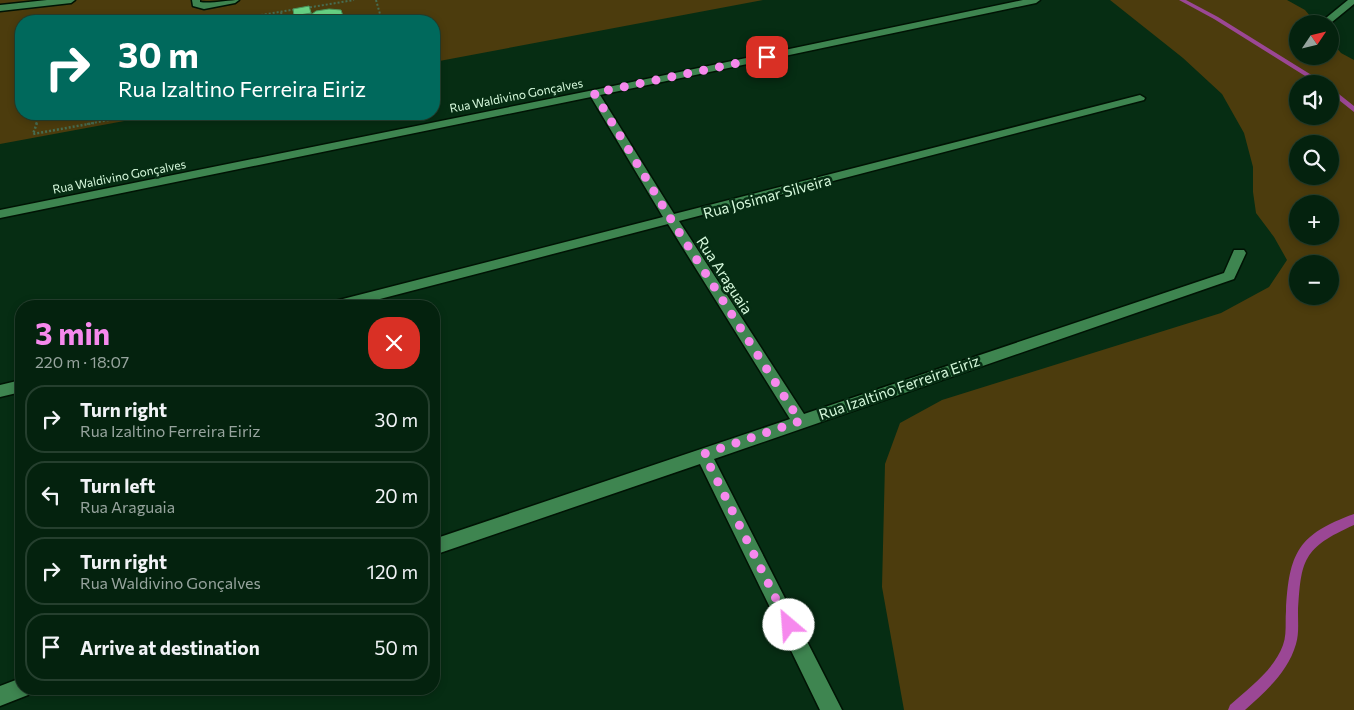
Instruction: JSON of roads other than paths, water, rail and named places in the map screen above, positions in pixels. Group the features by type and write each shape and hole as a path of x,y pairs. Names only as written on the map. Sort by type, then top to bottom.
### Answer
{"street":[{"path":"0,8 70,0"},
{"path":"196,0 196,4 204,6 235,0"},
{"name":"Rua Waldivino Gonçalves","path":"0,214 594,93 1036,0"},
{"path":"1335,15 1353,0"},
{"name":"Rua Araguaia","path":"594,93 672,221 800,421"},
{"name":"Rua Josimar Silveira","path":"359,300 672,221 1140,98"},
{"name":"Rua Izaltino Ferreira Eiriz","path":"440,545 1229,276 1239,253"},
{"path":"0,391 15,387"},
{"path":"704,454 831,710"},
{"path":"0,696 15,690"}],"waterway":[{"path":"1182,0 1216,18 1308,75"},
{"path":"1339,97 1354,110"},
{"path":"1235,710 1273,673 1289,646 1295,575 1298,562 1304,552 1311,543 1322,535 1354,519"}]}
